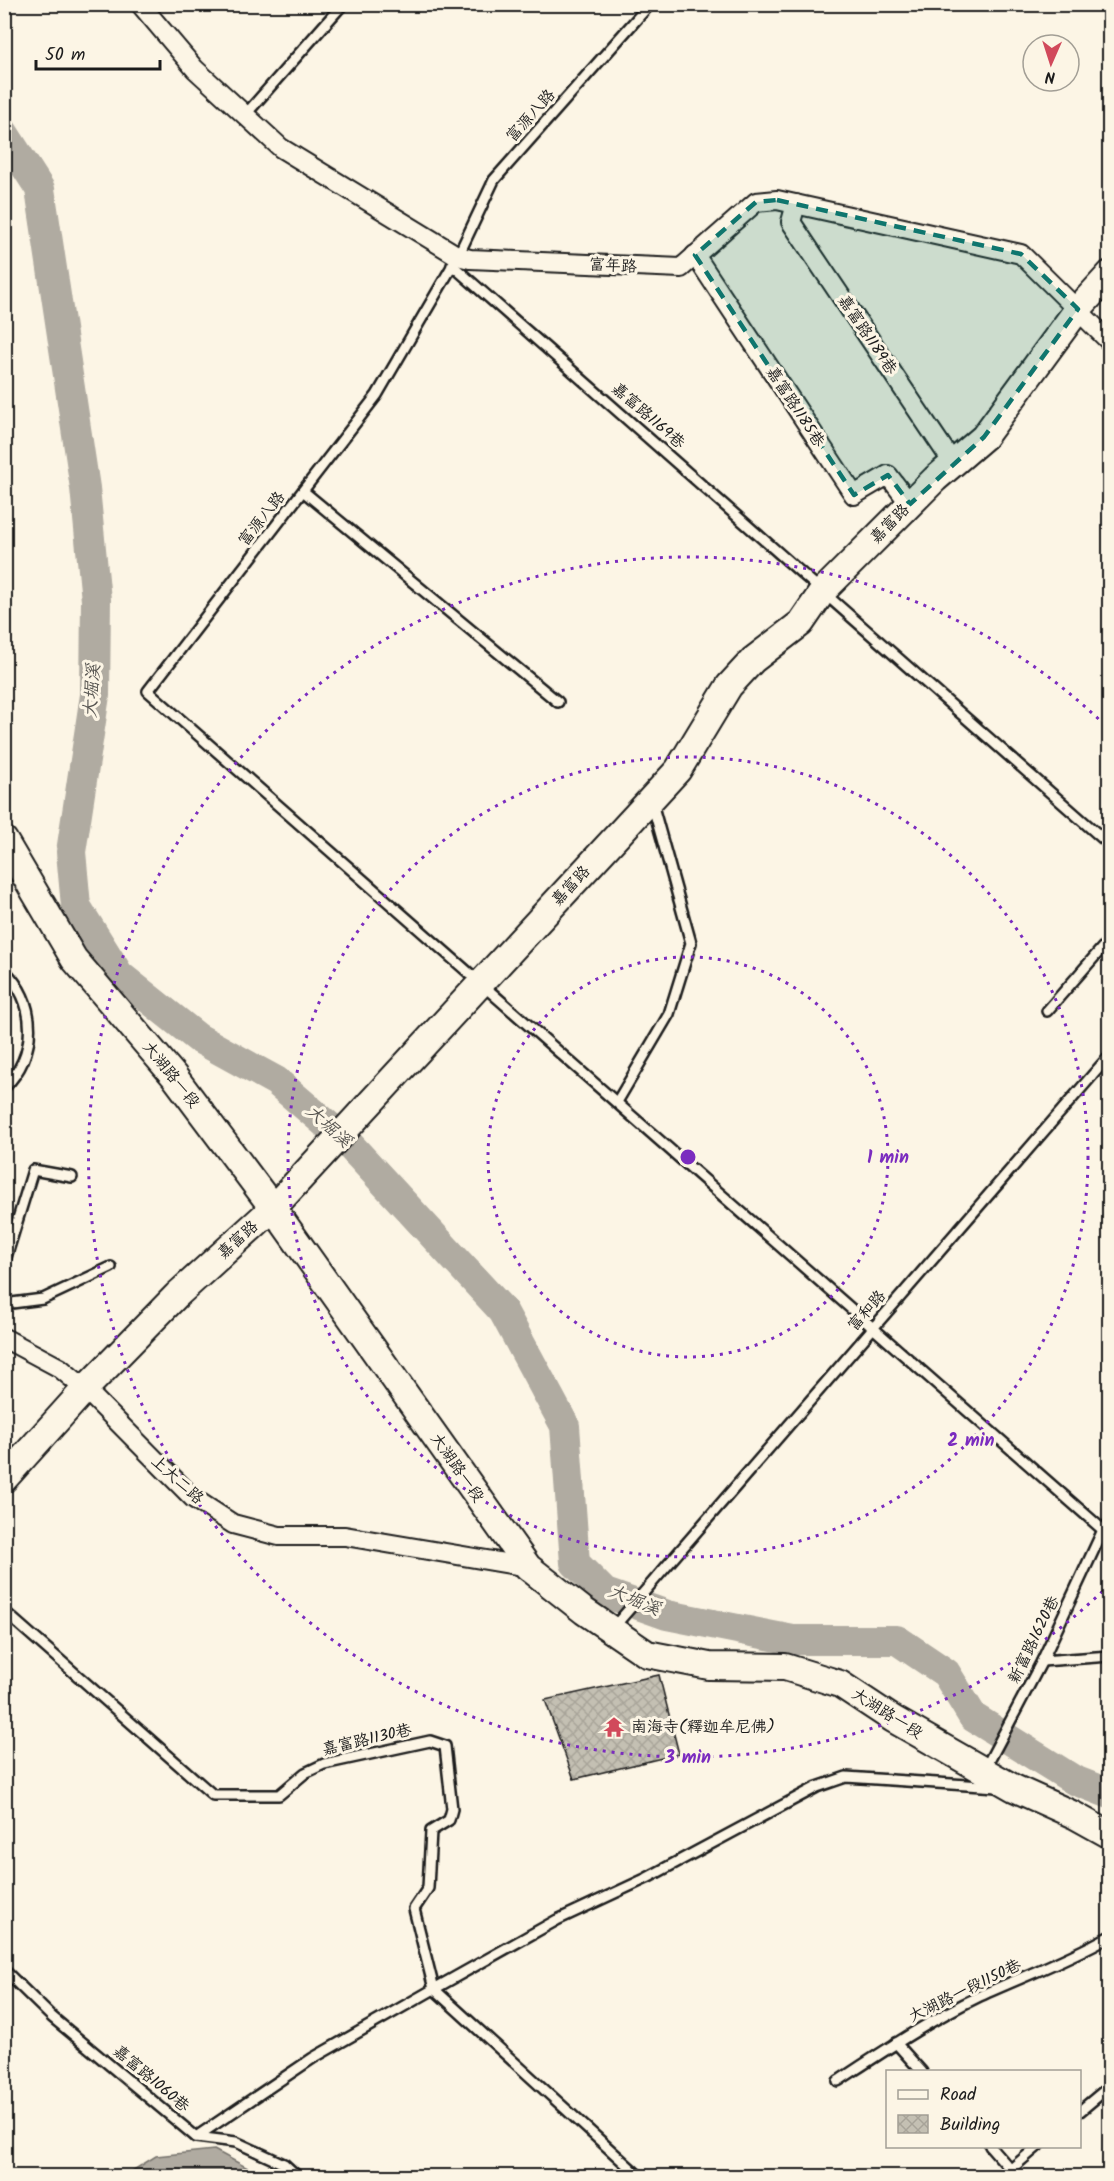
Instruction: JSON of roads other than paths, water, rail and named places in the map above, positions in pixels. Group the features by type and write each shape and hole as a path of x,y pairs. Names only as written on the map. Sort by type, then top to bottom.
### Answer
{"street":[{"name":"富年路","path":"140,4 195,69 281,148 455,260 681,268 756,202 777,200 1021,254 1110,342"},
{"name":"嘉富路1189巷","path":"796,204 791,222 953,463"},
{"name":"嘉富路1185巷","path":"695,255 854,495 888,476 910,504"},
{"name":"嘉富路","path":"4,1479 85,1389 177,1295 273,1208 651,800 678,770 729,686 753,660 801,623 823,591 910,504 984,437 1078,309 1110,274"},
{"name":"大湖路一段","path":"4,840 74,960 174,1076 273,1208 528,1567 616,1625 647,1654 709,1666 785,1667 840,1684 893,1719 1014,1788 1110,1834"},
{"name":"上大二路","path":"4,1338 60,1368 85,1389 193,1498 233,1524 279,1536 345,1536 528,1567"}],"lane":[{"path":"246,114 343,4"},
{"name":"富源八路","path":"481,983 148,691 377,395 455,260 494,180 650,4"},
{"name":"嘉富路1169巷","path":"455,260 1110,845"},
{"path":"303,491 558,702"},
{"path":"617,1102 669,1014 691,943 651,800"},
{"path":"1047,1011 1110,939"},
{"path":"4,970 17,982 28,1012 30,1044 4,1088"},
{"path":"481,983 873,1327 1106,1526"},
{"name":"富和路","path":"616,1625 1110,1055"},
{"path":"4,1264 33,1170 72,1177"},
{"path":"4,1304 43,1299 111,1268"},
{"name":"新富路1620巷","path":"984,1771 1042,1660 1106,1526"},
{"name":"嘉富路1130巷","path":"4,1611 213,1795 279,1795 305,1773 324,1764 430,1741 442,1743 445,1746 452,1809 449,1820 431,1831 428,1888 414,1909 434,1989"},
{"path":"1042,1660 1110,1656"},
{"path":"196,2136 313,2058 434,1989 557,1920 647,1878 817,1787 846,1777 866,1777 1014,1788"},
{"name":"大湖路一段1150巷","path":"838,2081 896,2043 980,1997 1071,1958 1110,1936"},
{"name":"嘉富路1060巷","path":"4,1970 52,2017 196,2136"},
{"path":"434,1989 639,2176"},
{"path":"896,2043 920,2070"},
{"path":"1081,2110 1110,2086"},
{"path":"196,2136 236,2142 284,2164 297,2176"},
{"path":"991,2148 1007,2173 1036,2148"}],"waterway":[{"name":"大堀溪","path":"4,133 40,189 85,488 96,600 95,695 71,852 76,906 119,975 198,1038 276,1081 345,1140 503,1311 565,1426 575,1563 605,1593 667,1615 793,1640 897,1640 946,1673 973,1717 1074,1780 1110,1794"}],"place":[{"name":"南海寺(釋迦牟尼佛)","path":"614,1727"}]}
